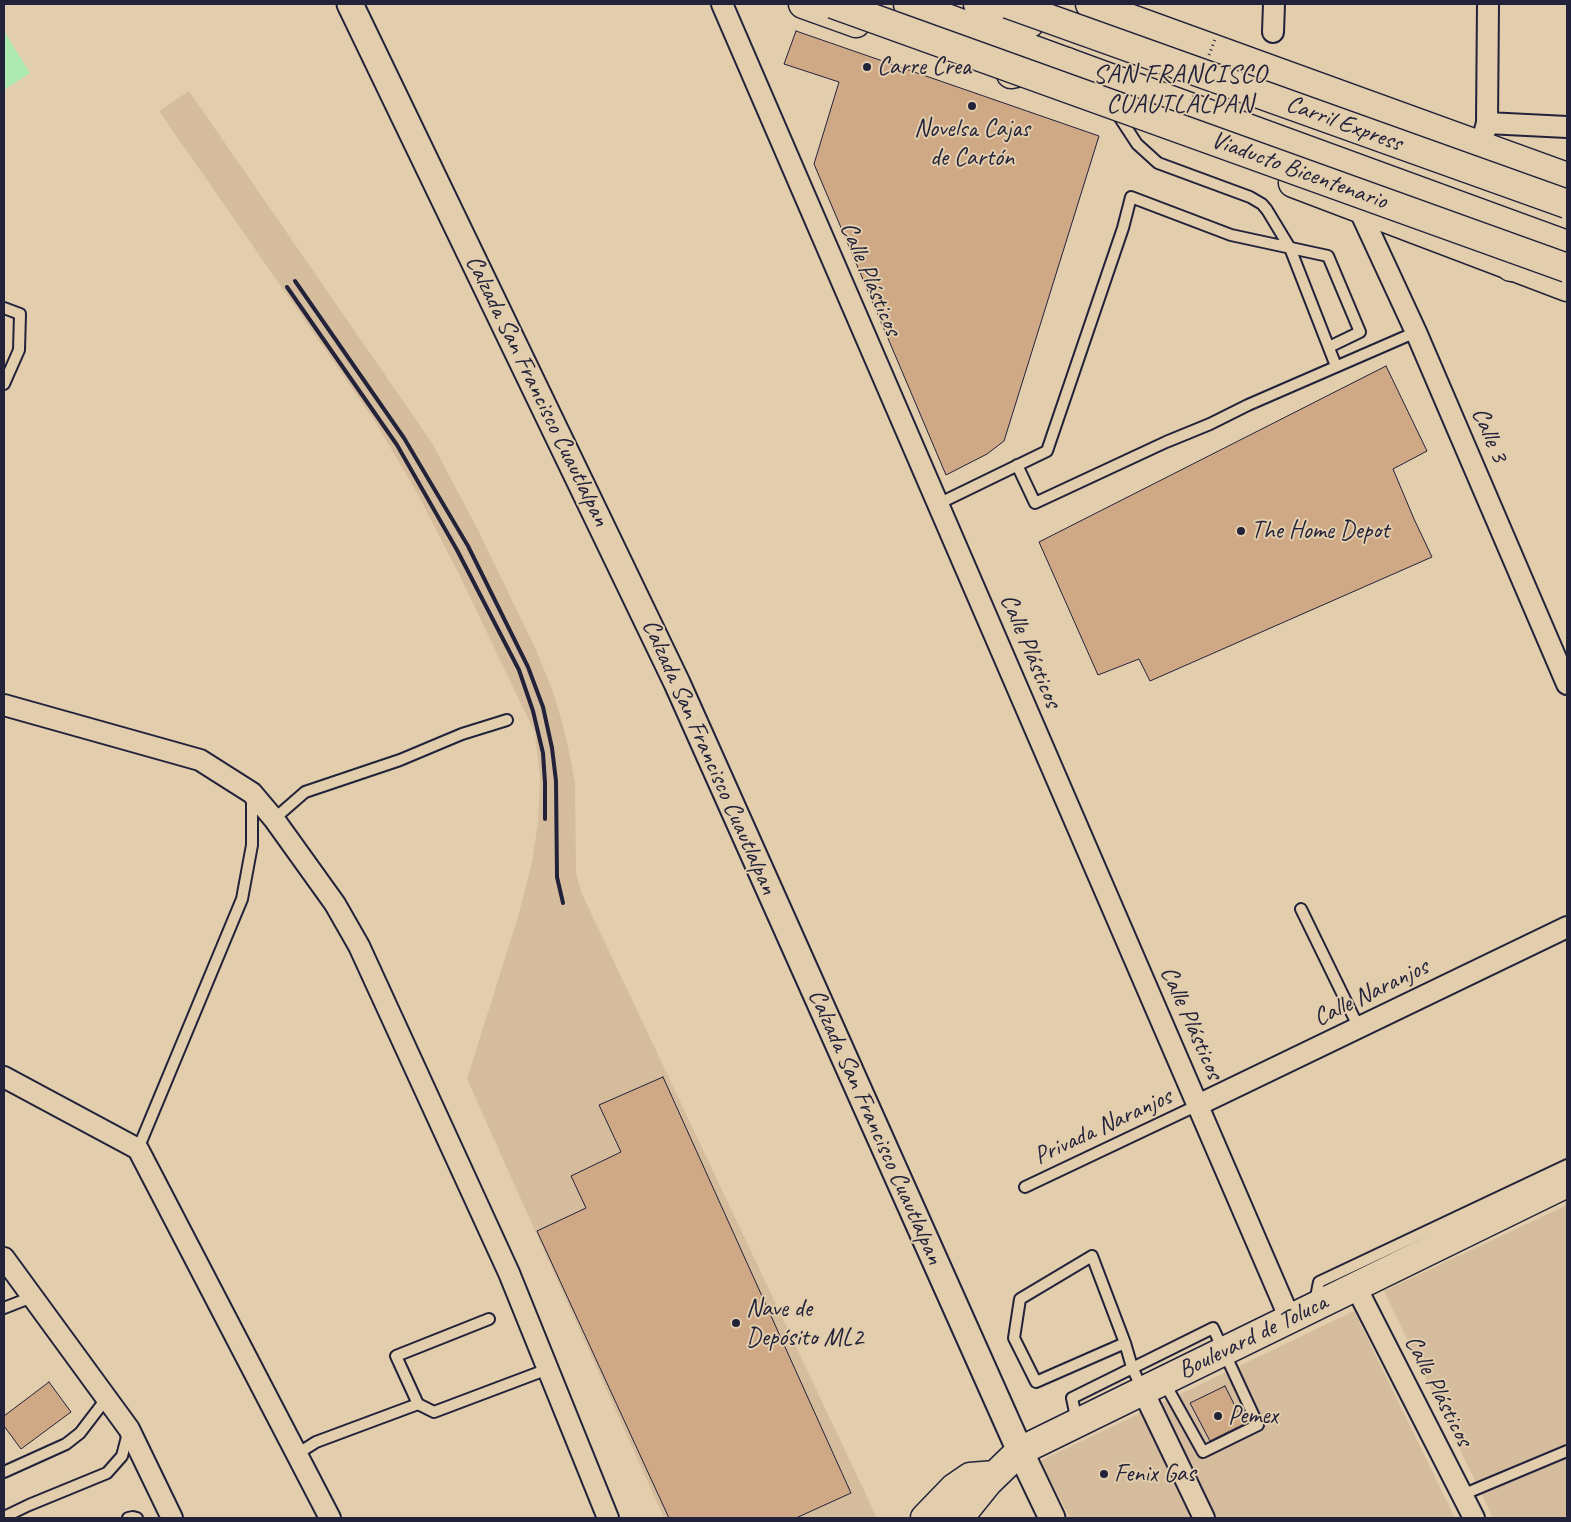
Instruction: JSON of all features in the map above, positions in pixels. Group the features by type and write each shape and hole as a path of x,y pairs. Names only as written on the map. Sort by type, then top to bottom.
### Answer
{"main road":[{"path":"803,4 1120,118 1567,287"},
{"name":"Viaducto Bicentenario","path":"833,4 1567,268"},
{"path":"908,4 1567,245"},
{"path":"978,4 1566,209"},
{"name":"Carril Express","path":"1008,4 1566,209"},
{"path":"1028,4 1566,209"},
{"path":"1090,4 1484,134 1567,177"},
{"path":"1005,76 1067,62"},
{"path":"1467,208 1511,267"},
{"name":"Boulevard de Toluca","path":"959,1518 995,1475 1020,1452 1077,1423 1146,1380 1225,1351 1302,1314 1356,1287 1427,1242 1564,1176"},
{"path":"925,1518 954,1488 970,1478 995,1475"}],"street":[{"name":"Calzada San Francisco Cuautlalpan","path":"350,4 677,683 1020,1452 1052,1518"},
{"name":"Calle Plásticos","path":"722,4 1198,1105 1302,1314"},
{"path":"1273,32 1274,4"},
{"path":"1488,4 1484,134 1567,127"},
{"name":"Calle 3","path":"1359,209 1416,332 1567,684"},
{"path":"4,705 200,760 252,793 274,819 335,904 358,946 509,1273 608,1518"},
{"name":"Calle Naranjos","path":"1198,1105 1567,927"},
{"path":"4,1077 138,1149 330,1518"},
{"path":"7,1268 32,1297 129,1429 172,1518"},
{"name":"Calle Plásticos","path":"1356,1287 1474,1518"},
{"path":"1146,1380 1204,1518"}],"lane":[{"path":"1120,118 1137,144 1158,163 1250,197 1262,204 1290,248 1336,366"},
{"path":"938,504 1047,451 1123,228 1131,197 1231,235 1328,256 1360,332 1328,347"},
{"path":"4,308 20,314 20,350 4,384"},
{"path":"1017,465 1035,503 1248,405 1416,332"},
{"path":"274,819 305,792 400,760 462,734 507,720"},
{"path":"138,1149 242,899 252,845 252,793"},
{"path":"1301,909 1359,1028"},
{"name":"Privada Naranjos","path":"1025,1187 1198,1105"},
{"path":"1302,1314 1320,1282 1427,1242"},
{"path":"1124,1343 1036,1382 1014,1338 1020,1298 1092,1256 1124,1343 1146,1380 1203,1452 1258,1425 1225,1351"},
{"path":"4,1308 32,1297"},
{"path":"489,1319 396,1356 418,1404 434,1412 548,1370"},
{"path":"4,1472 66,1444 80,1433 106,1399"},
{"path":"296,1454 316,1442 418,1404"},
{"path":"4,1517 107,1473 122,1456 129,1429"},
{"path":"1462,1495 1567,1451"},
{"path":"25,1518 29,1505"},
{"path":"128,1518 137,1518"}],"shaded area":[{"path":"189,91 432,443 479,532 536,650 552,689 570,756 575,784 576,873 582,894 877,1518 664,1518 467,1079 518,917 532,862 538,823 540,777 535,733 458,572 415,489 374,420 159,111"},
{"path":"1567,1205 1567,1518 1493,1518 1384,1291"},
{"path":"1354,1311 1455,1518 1070,1518 1040,1461"}],"green space":[{"path":"4,31 30,73 4,90"}],"building":[{"path":"796,31 1099,136 1004,441 987,454 946,475 814,164 839,82 784,64"},
{"name":"The Home Depot","path":"1386,366 1427,451 1393,469 1432,557 1150,681 1139,659 1098,675 1039,542"},
{"path":"663,1077 851,1493 796,1518 669,1518 537,1231 586,1208 571,1176 621,1152 599,1105"},
{"path":"49,1382 71,1412 21,1449 4,1426 4,1416"},
{"name":"Pemex","path":"1225,1386 1244,1424 1210,1441 1190,1403"}],"railway":[{"path":"295,281 404,438 468,546 528,667 543,707 552,748 556,781 557,877 563,903"},
{"path":"287,287 397,445 457,550 519,670 533,711 543,753 545,819"}],"place":[{"name":"Carre Crea","path":"867,67"},
{"name":"Novelsa Cajas de Cartón","path":"972,106"},
{"name":"The Home Depot","path":"1241,531"},
{"name":"Nave de Depósito ML2","path":"736,1323"},
{"name":"Pemex","path":"1218,1416"},
{"name":"Fenix Gas","path":"1104,1474"}],"district":[{"name":"SAN FRANCISCO CUAUTLALPAN","path":"1180,90"}]}
